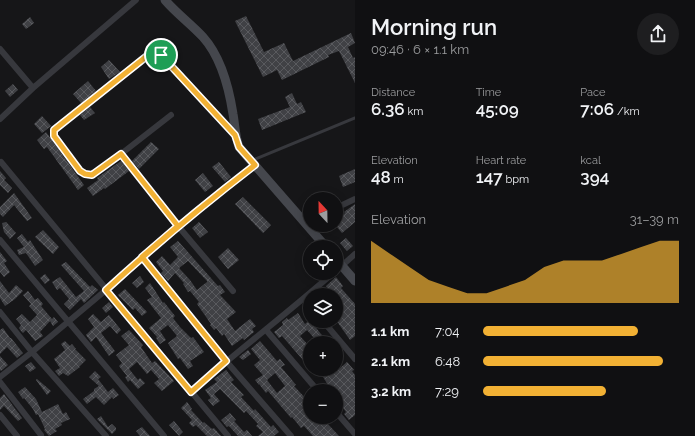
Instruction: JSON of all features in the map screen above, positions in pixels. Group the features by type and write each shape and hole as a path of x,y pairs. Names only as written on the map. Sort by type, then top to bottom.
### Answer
{"main road":[{"path":"165,0 203,37 219,62 233,114 235,135 239,147 303,217"},
{"path":"343,270 355,281"}],"street":[{"path":"0,119 33,88 136,0"},
{"path":"0,49 33,88"},
{"path":"171,115 92,175 85,174 80,171 54,136 54,130 152,52 161,55 235,135"},
{"path":"121,154 178,226 233,291"},
{"path":"0,162 228,436"},
{"path":"0,377 106,290 142,257 253,163"},
{"path":"343,205 355,199"},
{"path":"0,240 164,436"},
{"path":"343,262 355,254"},
{"path":"142,257 226,361 290,436"},
{"path":"316,288 325,280"},
{"path":"191,392 226,361 303,300"},
{"path":"0,312 32,352 106,436"},
{"path":"329,328 355,359"},
{"path":"266,330 312,384"},
{"path":"0,382 41,435"},
{"path":"0,415 17,436"},
{"path":"343,420 355,434"}],"lane":[{"path":"253,163 355,118"}],"building":[{"path":"246,16 264,52 284,43 293,61 351,33 355,43 348,47 353,58 355,57 355,83 339,51 328,55 329,57 282,80 277,70 263,77 235,21"},
{"path":"30,17 34,23 26,29 22,24"},
{"path":"109,60 120,72 109,79 101,67"},
{"path":"88,81 96,91 81,103 73,94"},
{"path":"13,84 18,90 10,97 5,91"},
{"path":"292,93 297,104 301,102 306,112 262,130 258,119 290,107 285,97"},
{"path":"90,107 95,113 84,120 80,115"},
{"path":"42,116 51,126 42,133 34,124"},
{"path":"46,132 84,185 78,190 47,147 44,149 37,140"},
{"path":"151,142 159,149 139,169 132,161"},
{"path":"121,161 129,171 93,196 87,188 98,180 97,178"},
{"path":"219,162 231,177 225,182 212,167"},
{"path":"355,169 355,182 343,187 339,176"},
{"path":"0,171 6,178 4,180 12,188 8,193 0,185"},
{"path":"203,173 213,186 205,192 195,180"},
{"path":"14,193 32,218 27,221 14,205 3,217 0,214 0,207"},
{"path":"243,197 271,225 263,233 235,204"},
{"path":"355,204 355,222 342,233 343,215 345,213 344,212"},
{"path":"6,222 16,233 10,239 4,232 2,223"},
{"path":"199,222 208,232 200,238 192,228"},
{"path":"43,230 59,247 53,254 35,237"},
{"path":"22,234 28,242 30,240 43,260 35,266 26,253 19,255 17,250 24,247 17,238"},
{"path":"346,238 353,246 347,251 343,246 343,240"},
{"path":"178,241 218,286 220,285 225,292 220,295 236,312 227,319 235,331 250,319 256,326 252,329 254,332 244,340 243,338 232,346 224,334 222,336 216,328 214,330 197,304 199,302 190,291 188,292 183,284 184,283 175,273 168,281 161,273 163,271 156,262 162,256 170,265 178,257 170,247","holes":["188,261 207,281 197,290 179,268"]},
{"path":"228,248 239,260 228,269 218,257"},
{"path":"0,252 7,261 4,263 10,272 4,277 0,272"},
{"path":"66,262 90,287 92,285 98,290 84,303 81,299 70,310 64,304 69,299 60,288 57,290 52,282 60,277 76,297 84,291 61,265"},
{"path":"45,274 50,280 45,284 40,278"},
{"path":"140,276 144,282 137,288 132,283"},
{"path":"333,280 338,280 343,286 341,288 328,288 326,286"},
{"path":"0,281 9,293 16,285 23,291 5,306 0,298"},
{"path":"150,283 163,303 164,302 175,316 173,318 180,327 191,338 193,337 204,352 190,361 193,366 188,369 180,358 178,359 168,343 177,336 168,325 160,331 166,340 160,344 156,338 157,337 149,328 161,318 147,300 152,297 145,288"},
{"path":"125,289 147,312 142,316 135,308 133,310 118,295"},
{"path":"343,290 355,304 355,336 350,340 342,328 343,328"},
{"path":"28,291 35,300 38,298 43,304 41,306 52,319 54,317 58,322 53,326 50,321 40,332 43,336 35,341 26,330 23,333 21,331 19,328 21,325 16,319 22,314 30,322 37,315 29,306 31,304 23,295"},
{"path":"109,302 113,307 106,313 102,308"},
{"path":"298,313 303,321 303,328 316,328 323,336 312,336 307,330 300,336 303,339 303,360 282,336 279,338 274,332 283,325 283,321 287,318 288,320"},
{"path":"93,314 101,322 109,315 121,330 117,334 110,326 101,333 115,351 109,356 96,337 91,342 86,335 94,327 88,319"},
{"path":"3,328 23,353 17,358 7,347 0,354 0,330"},
{"path":"129,330 143,345 141,347 152,363 155,361 174,381 162,391 154,383 159,379 151,370 147,374 137,362 129,369 138,380 140,378 145,383 138,389 130,380 128,382 125,377 127,376 119,366 122,363 116,355 129,345 121,336"},
{"path":"65,341 70,346 72,344 86,360 80,367 68,376 63,373 59,376 55,371 60,368 54,359 65,350 61,344"},
{"path":"260,341 277,361 280,359 285,365 281,367 296,385 294,386 303,396 303,424 328,424 339,436 313,436 304,426 301,428 268,391 266,393 255,380 263,375 254,365 260,360 251,349","holes":["275,373 285,386 277,393 267,380"]},
{"path":"248,350 251,354 243,360 239,357"},
{"path":"0,356 8,365 1,371 0,370"},
{"path":"31,362 36,368 30,372 25,366"},
{"path":"347,362 354,370 352,371 355,375 355,415 349,420 344,414 346,412 343,408 343,384 327,384 322,376 343,376 343,365"},
{"path":"226,370 234,380 231,382 244,395 241,397 254,411 255,409 271,427 273,425 279,432 274,436 258,436 263,432 256,426 258,424 246,411 244,413 220,389 214,394 220,401 213,406 208,400 211,398 205,390 217,382 214,379"},
{"path":"95,371 101,377 98,379 108,392 113,388 119,395 113,399 112,397 104,405 96,397 87,404 83,399 99,386 89,377"},
{"path":"37,379 51,391 47,395 36,380"},
{"path":"25,387 36,399 42,412 36,415 33,409 18,392"},
{"path":"4,394 22,418 18,421 4,406 0,410 0,398"},
{"path":"187,402 192,409 191,410 203,423 204,422 212,429 214,428 221,436 207,436 196,425 193,427 189,423 192,420 181,408"},
{"path":"58,404 63,414 66,412 70,419 61,423 62,425 55,429 57,431 49,436 44,430 45,429 38,414"},
{"path":"230,413 236,420 234,421 244,432 247,430 252,436 238,436 229,426 227,427 221,420"},
{"path":"101,416 108,427 112,424 116,428 112,434 97,419"},
{"path":"174,421 183,432 179,436 169,425"},
{"path":"142,427 150,436 140,436 136,431"}],"route":[{"path":"161,55 152,52 54,130 54,136 80,171 85,174 92,175 121,154 178,226 142,257 226,361 191,392 106,290 142,257 193,214 255,165 239,147 235,135 161,55"}]}
